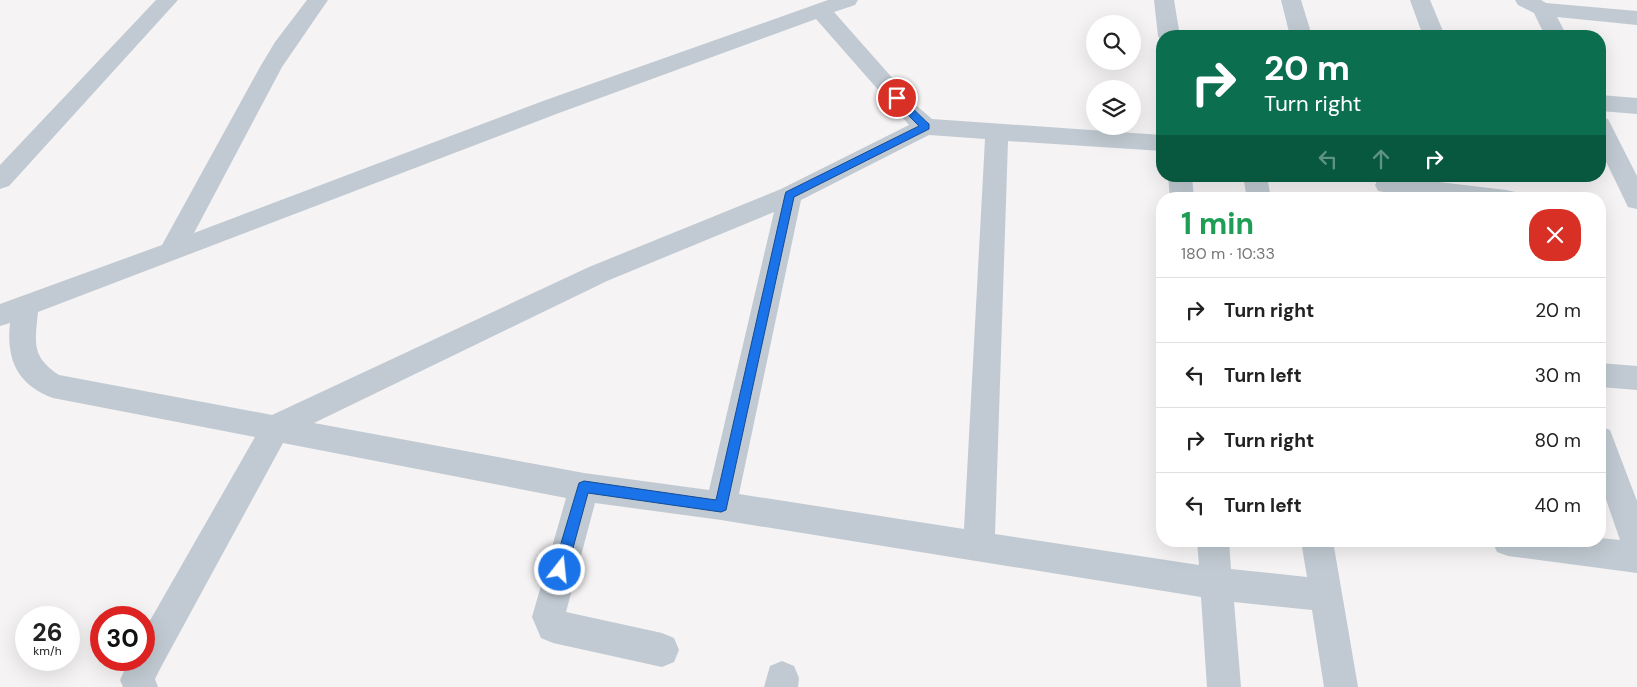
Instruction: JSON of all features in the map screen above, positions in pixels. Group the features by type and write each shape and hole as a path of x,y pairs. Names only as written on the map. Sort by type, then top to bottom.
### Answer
{"street":[{"path":"0,180 168,0"},
{"path":"171,252 271,67 283,47 318,0"},
{"path":"848,0 551,107 13,311 21,347 27,362 36,377 53,386 584,487 721,506 1217,584 1327,595"},
{"path":"1164,0 1168,30"},
{"path":"1291,0 1299,30"},
{"path":"1420,0 1432,30"},
{"path":"1534,4 1637,18"},
{"path":"1534,4 1552,30"},
{"path":"820,10 910,113 926,127"},
{"path":"1606,103 1637,106"},
{"path":"141,687 137,680 149,655 276,427 598,274 790,195 926,127 1156,144"},
{"path":"979,547 997,133"},
{"path":"1606,137 1637,200"},
{"path":"1388,187 1437,192"},
{"path":"721,506 790,195"},
{"path":"1606,375 1637,378"},
{"path":"1606,456 1637,544"},
{"path":"584,487 548,617 553,626 662,650"},
{"path":"1214,547 1224,687"},
{"path":"1318,547 1341,687"},
{"path":"1554,547 1637,558"}],"route":[{"path":"560,570 584,487 721,506 790,195 926,127 897,98"}]}
